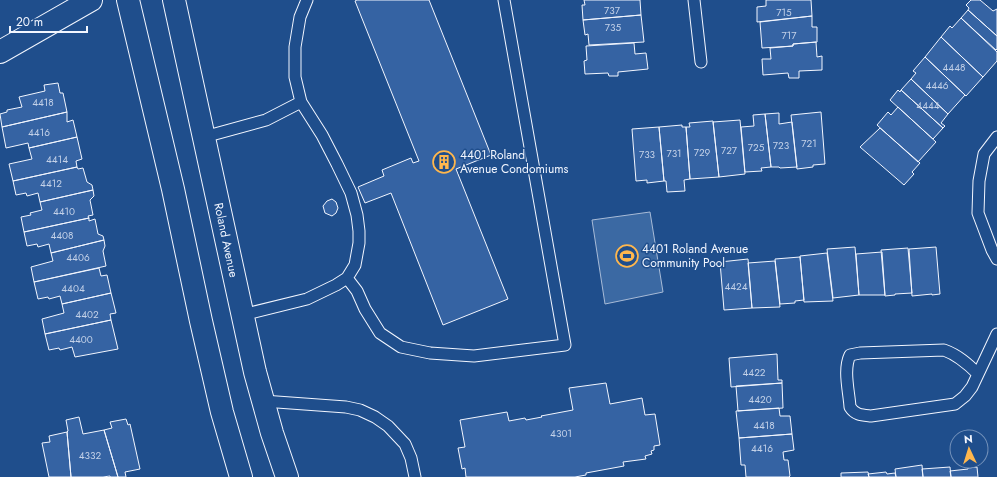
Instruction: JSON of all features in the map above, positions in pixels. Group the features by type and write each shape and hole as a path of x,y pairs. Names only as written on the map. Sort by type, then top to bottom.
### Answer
{"main road":[{"path":"0,52 91,0"},
{"path":"128,0 173,189 222,412 241,477"},
{"name":"Roland Avenue","path":"174,0 254,372 287,477"}],"lane":[{"path":"242,315 307,299 336,286 347,278 355,265 359,244 359,232 357,215 351,193 340,168 322,135 301,102 296,77 295,47 300,17 307,0"},
{"path":"347,278 357,291 365,309 380,333 401,347 430,353 474,356 565,345 504,0"},
{"path":"694,0 701,62"},
{"path":"204,137 266,120 301,102"},
{"path":"997,137 984,154 979,181 978,213 997,259"},
{"path":"978,374 965,361 954,353 944,350 860,353 850,355 846,369 850,407 853,412 871,416 956,404 972,387 997,334"},
{"path":"263,401 346,407 360,410 375,416 388,426 406,444 415,477"}],"water":[{"name":"4401 Roland Avenue Community Pool","path":"650,212 663,292 605,304 592,220"}],"building":[{"name":"4401 Roland Avenue Condomiums","path":"429,0 491,155 456,169 508,299 443,325 391,193 365,203 358,187 384,176 382,170 411,158 413,163 419,161 355,1"},
{"path":"584,0 640,0 641,15 583,20 582,5 585,5"},
{"path":"766,0 811,0 812,16 757,22 757,7 766,6"},
{"path":"971,0 980,0 993,11 997,9 997,36 968,10 969,8 966,5"},
{"path":"968,10 997,36 996,50 961,18"},
{"path":"641,15 644,42 589,45 588,34 585,35 583,20"},
{"path":"812,16 812,27 817,27 817,42 793,44 793,46 762,48 760,22"},
{"path":"961,18 997,52 997,61 983,77 941,37 950,26 952,28"},
{"path":"941,37 983,77 966,96 925,57"},
{"path":"816,42 817,57 822,56 822,70 799,71 799,78 789,78 788,73 763,75 762,59 771,59 770,48"},
{"path":"634,43 635,54 646,53 648,69 618,72 618,76 609,76 608,73 585,74 584,61 587,60 586,46"},
{"path":"925,57 965,95 948,114 911,79 916,73 913,71"},
{"path":"911,79 948,114 941,123 945,126 943,128 901,90"},
{"path":"58,83 60,93 63,93 67,112 2,127 0,114 7,112 7,110 22,107 19,97 45,91 44,85"},
{"path":"898,90 900,92 901,90 943,128 933,139 890,100"},
{"path":"898,107 936,142 918,162 877,125 888,112 891,115"},
{"path":"67,112 67,122 73,120 77,137 29,148 28,143 6,148 2,127"},
{"path":"821,112 825,164 797,169 791,115"},
{"path":"779,113 779,124 792,122 797,167 771,167 765,114"},
{"path":"765,114 771,167 761,168 762,171 745,172 741,127 754,126 753,115"},
{"path":"740,120 745,174 719,177 713,122"},
{"path":"713,121 719,177 690,179 686,127 690,127 689,123"},
{"path":"682,125 682,127 686,127 690,179 684,180 685,191 667,192 666,181 664,181 659,127"},
{"path":"659,127 664,181 647,183 647,180 636,181 632,129"},
{"path":"880,128 920,163 912,172 914,174 904,185 860,147"},
{"path":"77,137 82,159 76,161 77,167 13,181 9,164 32,159 29,148"},
{"path":"77,167 78,169 83,168 87,182 92,185 93,190 40,202 38,193 27,196 26,193 16,195 13,181"},
{"path":"93,190 94,196 90,200 93,215 88,216 89,218 24,232 21,217 31,215 30,213 42,210 40,202"},
{"path":"332,199 336,202 338,208 336,213 332,216 325,213 323,206 327,201"},
{"path":"89,218 89,221 95,219 98,234 103,236 104,240 51,253 49,244 38,247 37,244 27,246 24,232"},
{"path":"104,240 105,246 103,251 106,266 34,282 31,267 53,261 51,253"},
{"path":"855,247 859,295 833,298 827,249"},
{"path":"936,247 940,294 912,296 909,249"},
{"path":"908,248 912,293 885,296 881,250"},
{"path":"882,252 885,295 859,295 856,254"},
{"path":"827,253 833,301 804,302 800,256"},
{"path":"800,257 804,300 795,301 795,303 780,304 775,259"},
{"path":"748,259 752,308 724,310 720,262"},
{"path":"775,261 780,307 752,308 748,263"},
{"path":"99,268 101,276 107,275 111,293 62,304 60,296 49,299 48,297 38,299 34,282"},
{"path":"111,293 116,313 110,314 111,320 45,334 42,319 64,313 62,304"},
{"path":"111,320 118,349 75,357 72,347 60,350 59,348 49,350 45,334"},
{"path":"777,354 778,380 782,380 782,383 731,387 729,358"},
{"path":"606,383 610,404 642,398 645,415 655,414 660,445 654,446 654,450 651,451 652,454 645,456 646,459 623,462 624,466 586,473 586,475 575,477 466,477 465,468 462,469 458,448 465,447 460,420 507,412 509,421 525,418 526,420 573,410 569,388"},
{"path":"782,383 783,408 738,411 736,386"},
{"path":"779,408 780,416 790,416 792,434 739,438 736,411"},
{"path":"79,417 83,434 104,430 118,477 71,477 66,420"},
{"path":"126,419 128,425 130,424 140,469 125,472 126,477 118,477 104,430 112,428 110,422"},
{"path":"67,432 71,477 49,477 42,443 50,442 49,436"},
{"path":"792,434 794,450 783,452 784,460 788,460 789,477 746,477 745,465 741,465 739,438"},
{"path":"922,465 923,477 896,477 895,469"},
{"path":"949,467 951,477 923,477 922,469"},
{"path":"977,469 978,477 951,477 950,471"},
{"path":"868,472 869,477 841,477 841,473"},
{"path":"886,472 887,474 895,473 896,477 869,477 868,474"}],"place":[{"name":"4401 Roland Avenue Condomiums","path":"444,162"},
{"name":"4401 Roland Avenue Community Pool","path":"627,256"}]}
